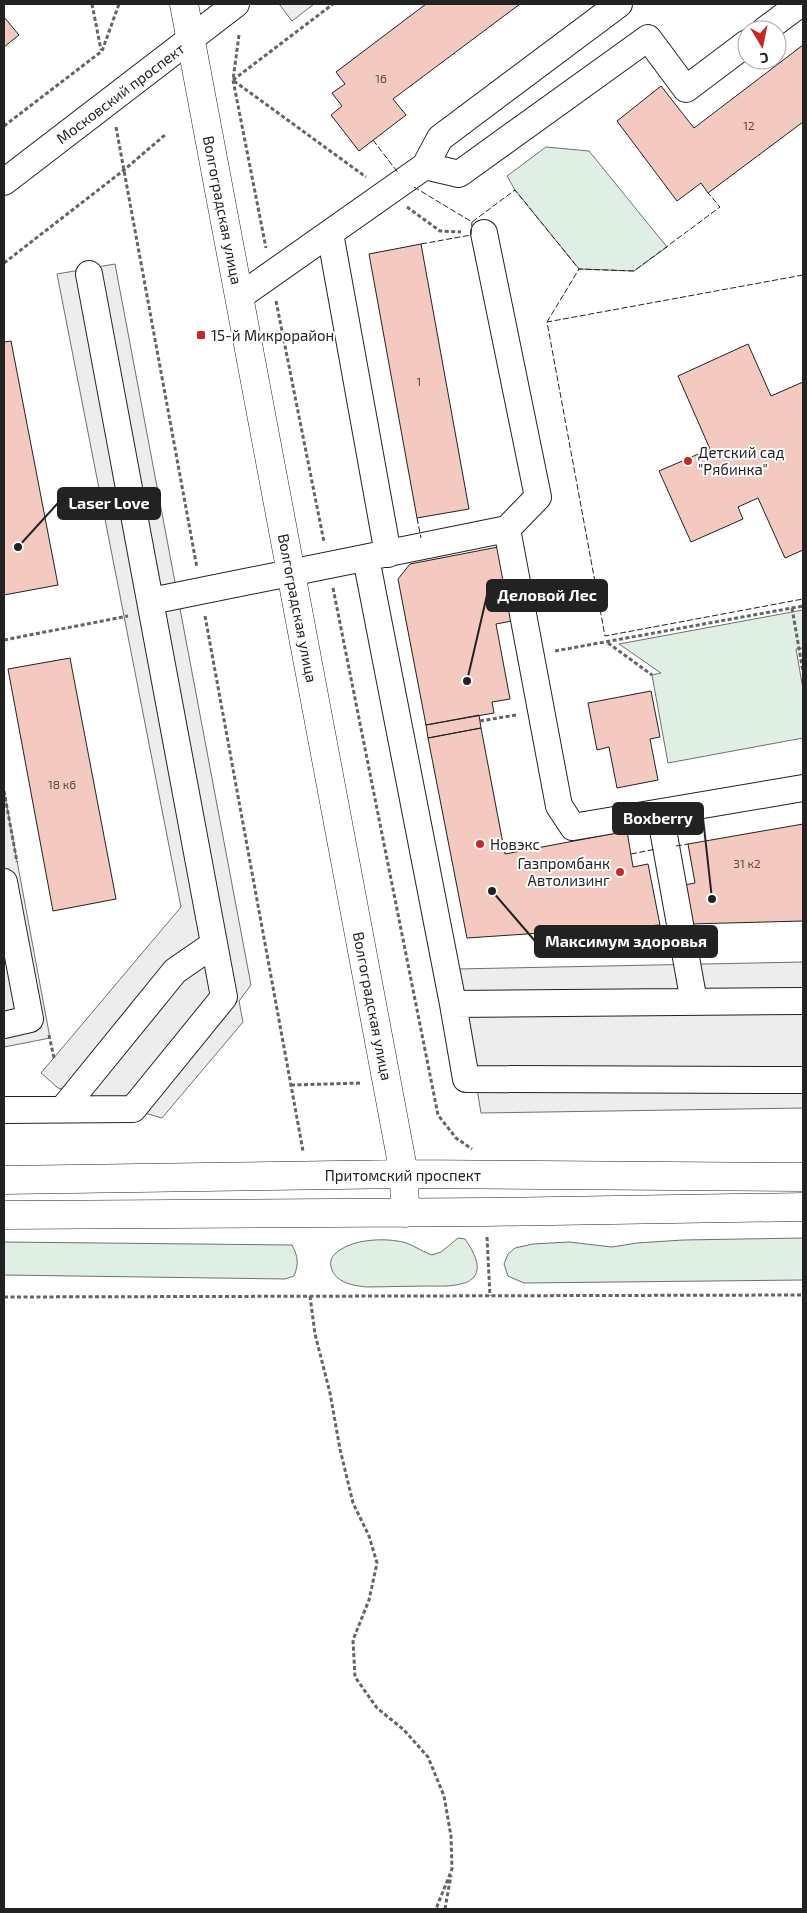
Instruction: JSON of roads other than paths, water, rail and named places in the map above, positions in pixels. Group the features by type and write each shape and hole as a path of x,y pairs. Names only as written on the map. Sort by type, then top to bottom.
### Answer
{"main road":[{"name":"Волгоградская улица","path":"184,4 404,1174 405,1213"},
{"name":"Притомский проспект","path":"4,1180 404,1174 803,1176"},
{"path":"4,1215 405,1213 803,1207"}],"street":[{"name":"Московский проспект","path":"4,182 236,4"},
{"path":"239,297 426,166 440,138 619,4"},
{"path":"778,20 800,4"},
{"path":"426,166 459,174 648,38 686,89 737,51"},
{"path":"330,233 377,556 466,1079 803,1080"},
{"path":"152,606 201,591 507,529 538,497 484,233"},
{"path":"4,1110 133,1109 224,997 90,274"},
{"path":"507,529 559,806 573,827 803,788"},
{"path":"660,813 694,1002"},
{"path":"4,882 30,1019 4,1025"},
{"path":"62,1110 175,971 214,944"},
{"path":"453,1004 803,1001"}],"place":[{"name":"15-й Микрорайон","path":"201,335"},
{"name":"Детский сад \"Рябинка\"","path":"688,461"},
{"name":"Laser Love","path":"18,547"},
{"name":"Деловой Лес","path":"467,681"},
{"name":"Новэкс","path":"480,844"},
{"name":"Газпромбанк Автолизинг","path":"620,872"},
{"name":"Максимум здоровья","path":"492,891"},
{"name":"Boxberry","path":"712,899"}]}
